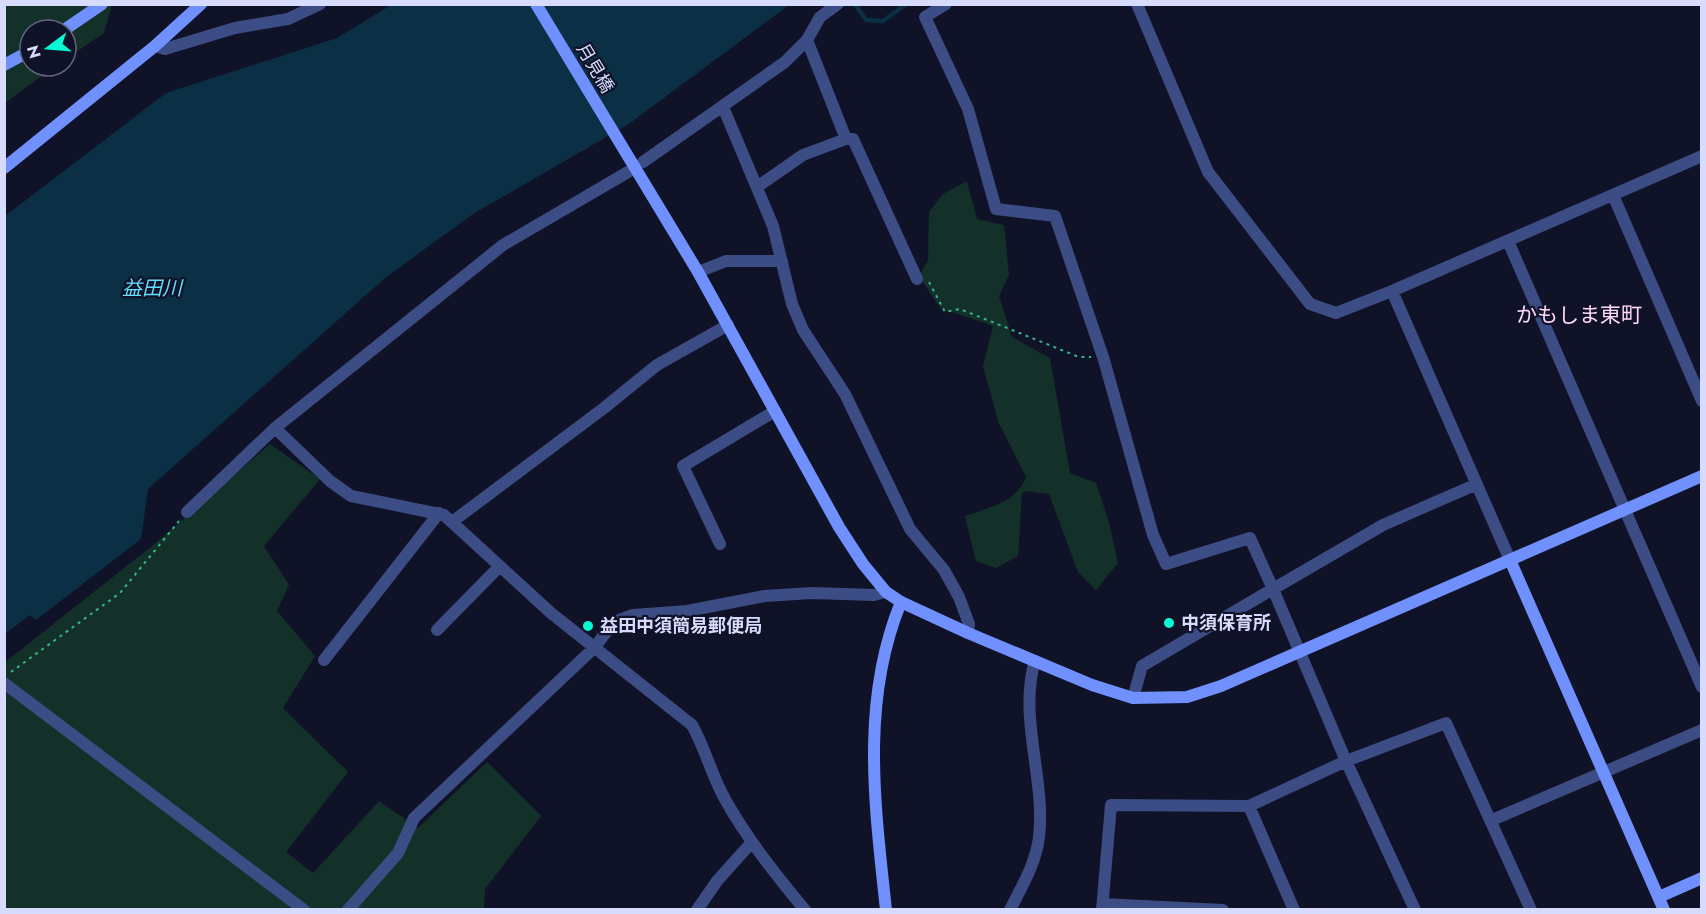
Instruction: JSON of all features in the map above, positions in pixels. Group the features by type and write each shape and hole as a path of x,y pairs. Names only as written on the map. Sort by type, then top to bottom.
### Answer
{"street":[{"path":"78,20 102,4"},
{"path":"4,168 155,46 201,4"},
{"path":"155,46 165,49 235,28 288,18 320,4"},
{"name":"月見橋","path":"536,4 698,272 839,527 863,564 886,592 901,602 968,633 1133,698"},
{"path":"643,162 785,62 807,40 820,17 838,4"},
{"path":"946,4 925,17 968,109 996,209 1055,216 1102,356 1153,536 1166,564 1250,538 1346,761 1414,909"},
{"path":"1137,4 1208,172 1310,304 1336,313 1392,291 1701,156"},
{"path":"807,40 846,140"},
{"path":"4,65 18,57"},
{"path":"723,107 773,226 792,304 803,330 845,394 910,529 944,570 959,597 969,624 968,633"},
{"path":"757,187 802,155 853,139 917,279"},
{"path":"187,512 275,428 502,245 628,172"},
{"path":"1613,195 1701,401"},
{"path":"1508,241 1701,687"},
{"path":"698,272 726,261 782,261"},
{"path":"1392,291 1664,909"},
{"path":"452,522 604,408 657,365 728,325"},
{"path":"720,544 683,466 775,411"},
{"path":"275,428 330,481 351,496 374,503 439,513 452,522 499,567 594,648 692,725 704,747 724,799 752,842 805,909"},
{"path":"1476,484 1383,525 1142,666 1133,698 1187,697 1221,686 1701,476"},
{"path":"324,660 439,513"},
{"path":"437,630 499,567"},
{"path":"348,909 398,853 414,818 594,648 614,622 633,615 687,611 765,596 886,592"},
{"path":"886,909 872,778 873,727 880,677 901,602"},
{"path":"1010,909 1029,873 1039,838 1040,816 1030,694 1035,661"},
{"path":"4,683 304,909"},
{"path":"1223,909 1102,907 1111,805 1249,806 1346,761 1446,723 1531,909"},
{"path":"1492,820 1701,730"},
{"path":"1249,806 1294,909"},
{"path":"697,909 717,881 752,842"},
{"path":"1659,897 1701,878"}],"path":[{"path":"917,279 930,283 945,312 960,309 1079,357 1102,356"},
{"path":"4,677 120,593 187,512"}],"green space":[{"path":"5,5 112,5 104,33 78,51 78,18 18,18 18,78 39,78 5,103"},
{"path":"967,181 977,219 1004,225 1009,275 999,296 1012,337 1050,358 1070,473 1096,483 1109,522 1118,563 1096,590 1078,572 1049,494 1026,491 1022,493 1018,556 996,568 976,561 965,516 993,507 1009,498 1022,486 1026,477 998,421 983,366 993,326 940,308 919,276 928,260 929,212 943,194"},
{"path":"270,444 320,479 264,546 289,585 277,611 315,656 283,708 348,772 286,852 313,873 379,801 418,828 487,762 541,816 485,889 484,909 5,909 4,663 157,542"}],"water":[{"name":"益田川","path":"391,5 789,5 629,124 473,214 385,278 148,489 141,539 36,620 30,615 5,634 5,216 166,93 337,38"}],"waterway":[{"path":"855,4 866,20 883,21 906,4"}],"place":[{"name":"中須保育所","path":"1169,623"},
{"name":"益田中須簡易郵便局","path":"588,626"}],"district":[{"name":"かもしま東町","path":"1579,315"}]}
